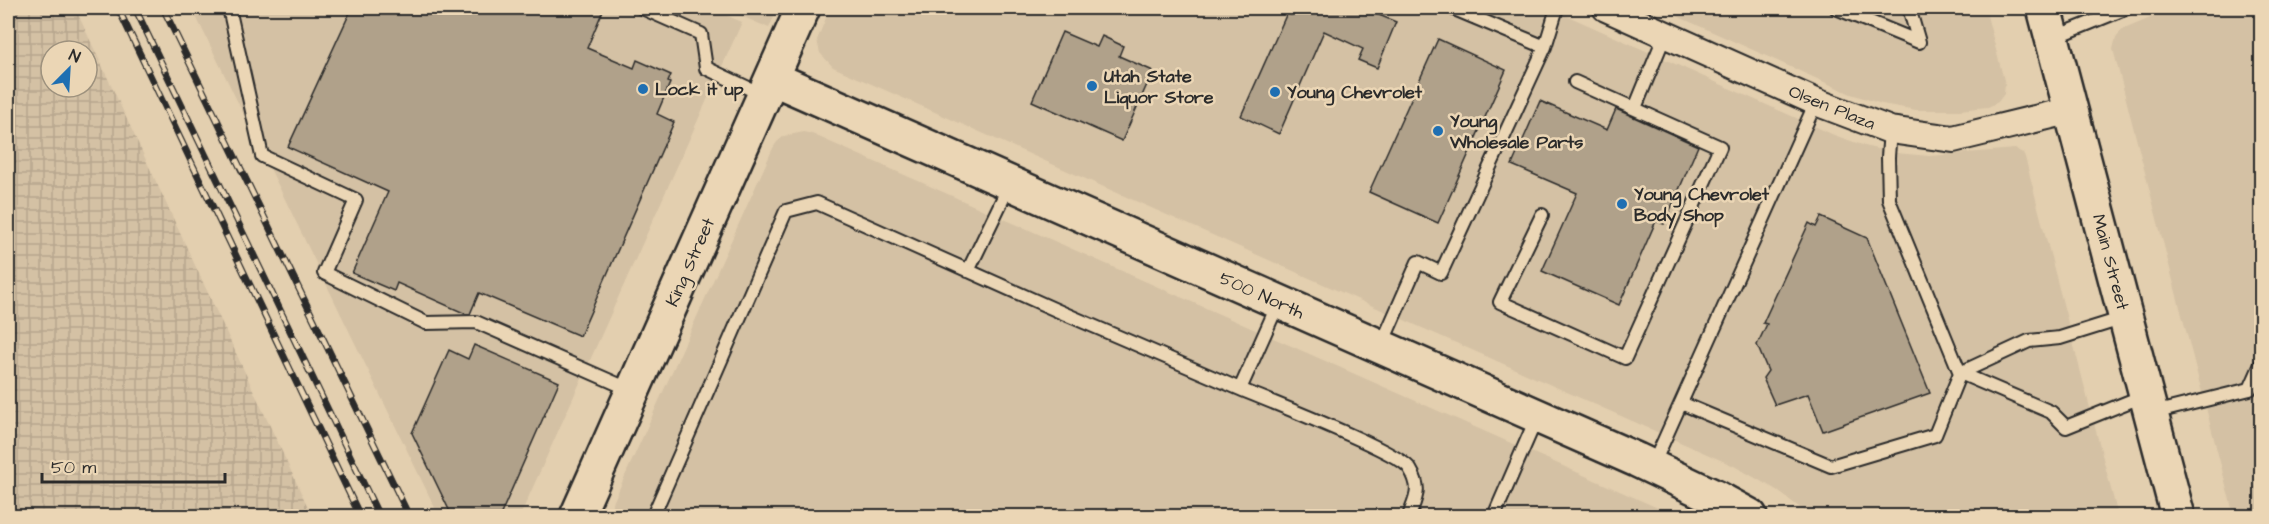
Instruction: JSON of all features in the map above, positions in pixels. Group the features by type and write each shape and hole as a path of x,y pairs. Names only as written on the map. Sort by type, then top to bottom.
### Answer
{"street":[{"name":"King Street","path":"577,516 803,8"},
{"name":"Olsen Plaza","path":"1606,8 1816,102 1890,130 1953,139 2072,110"},
{"name":"Main Street","path":"2049,23 2178,516"},
{"name":"500 North","path":"768,86 1010,183 1652,468 1718,498 1750,516"}],"lane":[{"path":"229,8 262,156 356,200 324,273 426,322 476,322 632,391"},
{"path":"642,8 700,34 706,68 768,86"},
{"path":"1452,8 1545,47"},
{"path":"1381,347 1418,262 1441,273 1545,47 1557,8"},
{"path":"1836,8 1919,42 1909,8"},
{"path":"2049,23 2127,8"},
{"path":"1635,108 1665,35"},
{"path":"1542,215 1500,302 1625,358 1720,147 1575,82"},
{"path":"1652,468 1816,102"},
{"path":"1890,130 1889,200 1960,373 2051,412 2066,426 2149,404 2256,390 2262,362"},
{"path":"969,271 1010,183"},
{"path":"653,516 786,211 817,203 1240,389 1368,442 1410,466 1418,490 1409,516"},
{"path":"1240,389 1279,302"},
{"path":"1681,403 1831,466 1935,435 1960,373 2029,341 2060,338 2126,317"},
{"path":"1494,516 1537,417"}],"shaded area":[{"path":"8,8 75,8 89,39 39,39 39,99 99,99 99,59 312,516 8,516"},
{"path":"192,8 709,8 742,22 520,516 439,516"},
{"path":"723,8 778,8 769,28"},
{"path":"830,8 1550,8 1834,135 1868,147 1896,153 1929,156 2015,149 2023,153 2025,157 2118,516 1811,516 1775,489 1734,466 833,67 820,53 817,40"},
{"path":"1659,8 1985,8 2005,84 2004,94 1998,102 1988,107 1959,110 1916,110 1882,104 1851,94"},
{"path":"2174,8 2261,8 2261,516 2234,516 2113,49 2116,37 2122,30"},
{"path":"804,132 1676,516 607,516 773,148 784,136"}],"building":[{"path":"352,8 604,8 587,48 634,68 637,60 671,75 657,114 674,122 580,336 479,293 470,314 466,314 397,283 394,291 352,273 388,192 288,147"},
{"name":"Young Chevrolet","path":"1294,8 1362,8 1396,22 1377,68 1358,60 1363,49 1324,31 1279,134 1241,116 1287,13 1291,15"},
{"name":"Utah State Liquor Store","path":"1062,32 1097,47 1102,36 1123,46 1119,56 1153,71 1122,141 1032,101"},
{"name":"Young Wholesale Parts","path":"1438,39 1506,70 1438,223 1369,192"},
{"name":"Young Chevrolet Body Shop","path":"1540,101 1607,130 1616,109 1698,146 1664,224 1656,221 1619,305 1542,271 1577,193 1512,165"},
{"path":"1821,217 1867,238 1930,393 1823,431 1808,394 1775,405 1763,378 1768,371 1757,345 1767,324 1763,323 1809,223 1816,227"},
{"path":"474,345 559,382 500,516 452,516 412,433 449,350 468,359"}],"railway":[{"path":"118,8 360,516"},
{"path":"135,8 379,516"},
{"path":"163,8 409,516"}],"place":[{"name":"Utah State Liquor Store","path":"1092,86"},
{"name":"Lock it up","path":"643,89"},
{"name":"Young Chevrolet","path":"1275,92"},
{"name":"Young Wholesale Parts","path":"1438,131"},
{"name":"Young Chevrolet Body Shop","path":"1622,204"}]}
